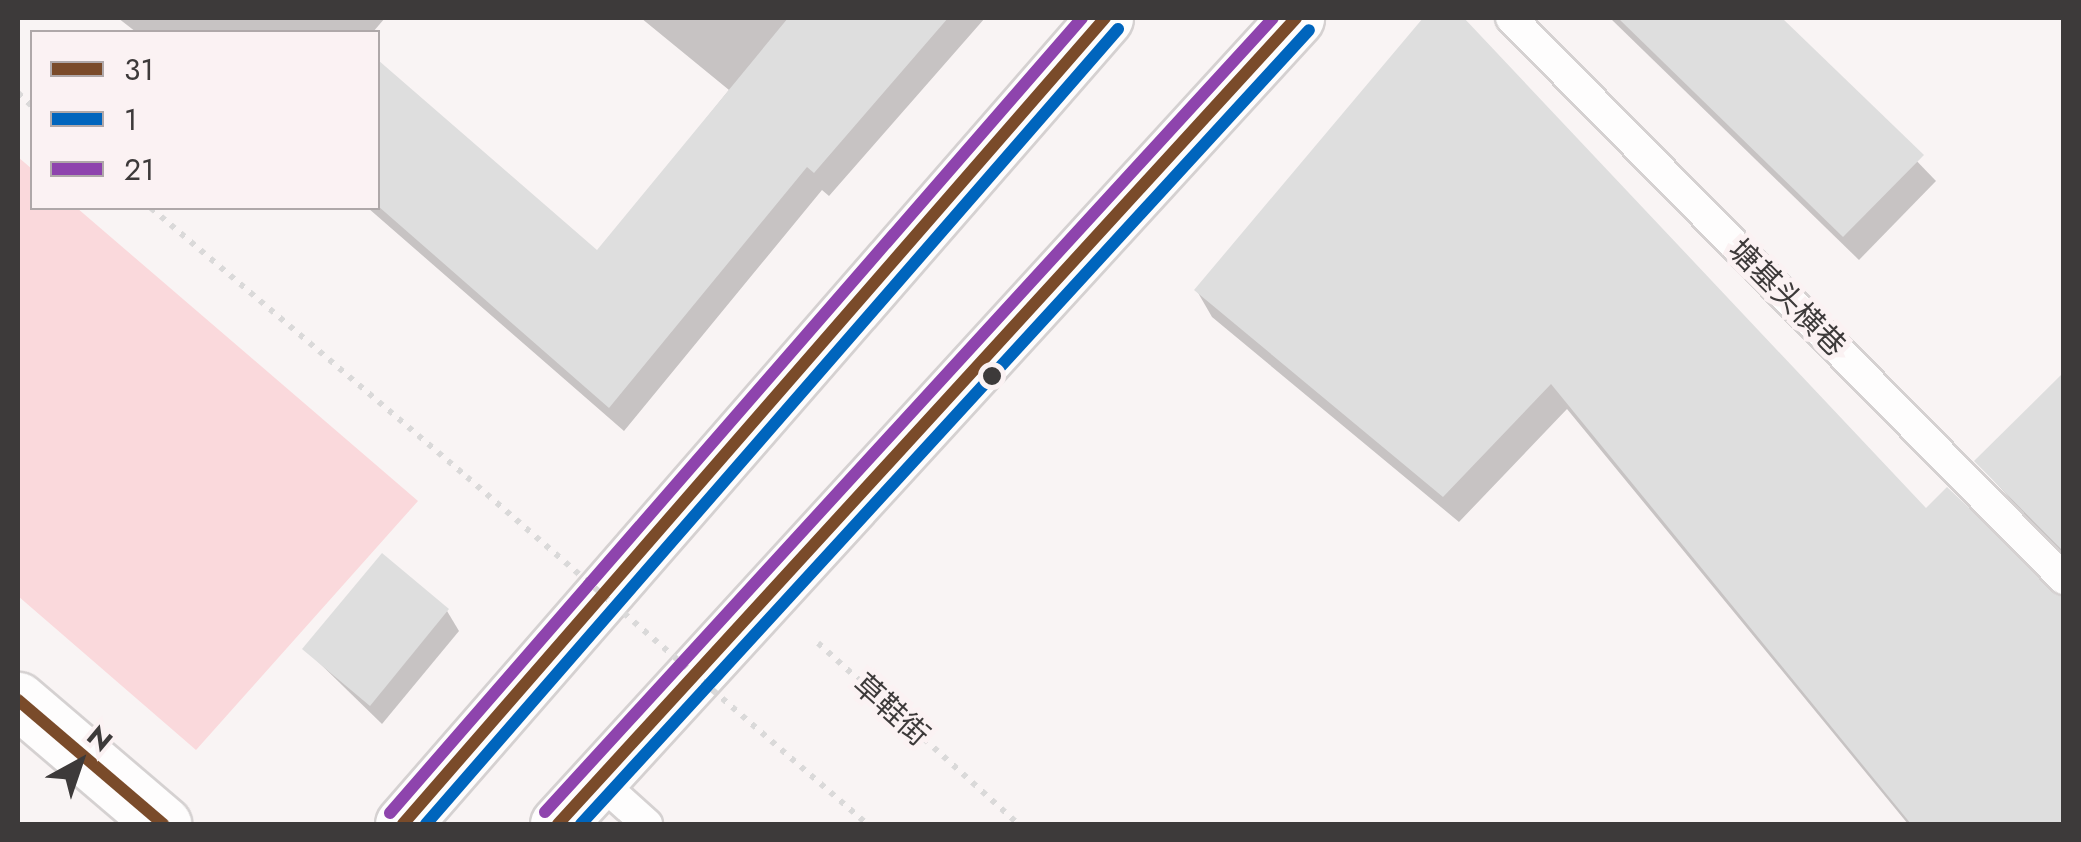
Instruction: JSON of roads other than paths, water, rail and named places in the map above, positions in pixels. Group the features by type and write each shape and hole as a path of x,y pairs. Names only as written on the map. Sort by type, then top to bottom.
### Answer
{"main road":[{"path":"558,824 1296,18"},
{"path":"403,824 1098,20"},
{"path":"18,700 163,824"}],"lane":[{"name":"塘基头横巷","path":"1511,18 2064,578"},
{"path":"598,780 648,824"}]}
